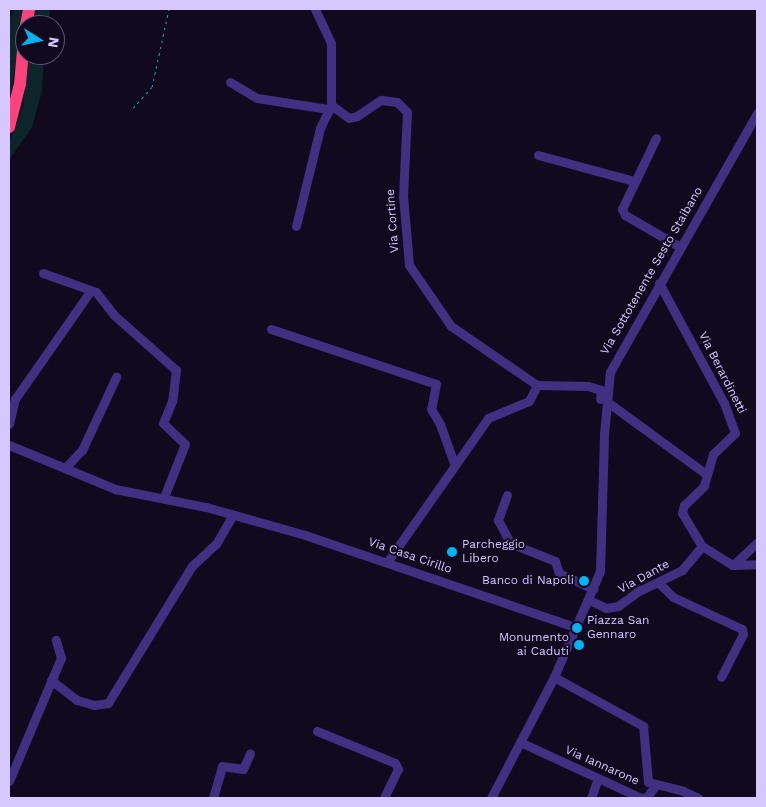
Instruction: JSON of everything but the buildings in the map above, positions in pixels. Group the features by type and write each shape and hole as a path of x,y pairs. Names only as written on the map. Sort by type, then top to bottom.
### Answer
{"highway":[{"path":"9,127 20,84 22,65"}],"street":[{"path":"296,226 320,128 329,107 332,44 315,9"},
{"path":"230,82 257,98 329,107"},
{"name":"Via Cortine","path":"329,107 343,117 349,118 357,116 381,100 391,100 404,107 407,112 403,196 409,265 451,326 537,385 601,390 599,454 604,460"},
{"name":"Via Sottotenente Sesto Staibano","path":"491,798 554,677 600,571 606,401 614,364 757,113"},
{"path":"656,138 622,209 625,215 680,246"},
{"path":"538,155 634,181"},
{"path":"43,273 96,292 114,315 176,370 172,401 163,423 185,444 164,497"},
{"name":"Via Berardinetti","path":"659,283 734,425 734,436 716,450 706,474 704,486 684,505 682,513 702,546"},
{"path":"9,424 15,399 89,293"},
{"path":"271,329 436,384 431,409 454,463"},
{"path":"64,468 82,450 116,377"},
{"path":"388,561 454,463 488,418 529,401 537,385"},
{"path":"606,401 706,474"},
{"name":"Via Casa Cirillo","path":"9,445 115,489 164,497 233,514 388,561 576,627"},
{"path":"507,495 499,524 512,545 528,548 554,561 558,573 593,589"},
{"path":"51,680 77,700 94,705 108,703 192,566 216,544 233,514"},
{"path":"733,565 757,543"},
{"path":"702,546 733,565 757,564"},
{"name":"Via Dante","path":"589,600 606,608 618,606 682,570 702,546"},
{"path":"658,582 673,598 742,629 742,634 721,676"},
{"path":"9,781 61,658 56,640"},
{"path":"554,677 643,726 647,780 655,786"},
{"path":"317,731 396,763 398,769 384,798"},
{"name":"Via Iannarone","path":"520,742 641,798 646,798 655,786 683,791 698,798"},
{"path":"213,798 222,766 243,769 250,753"},
{"path":"591,798 598,778"}],"path":[{"path":"133,108 152,87 169,9"}],"green space":[{"path":"15,9 23,9 22,15 15,15 15,65 9,110 9,19"},
{"path":"36,9 50,9 49,15 35,15"},
{"path":"28,65 43,65 42,91 32,127 9,160 9,143 23,107"}],"place":[{"name":"Parcheggio Libero","path":"452,552"},
{"name":"Banco di Napoli","path":"584,581"},
{"name":"Piazza San Gennaro","path":"577,628"},
{"name":"Monumento ai Caduti","path":"579,645"}]}
